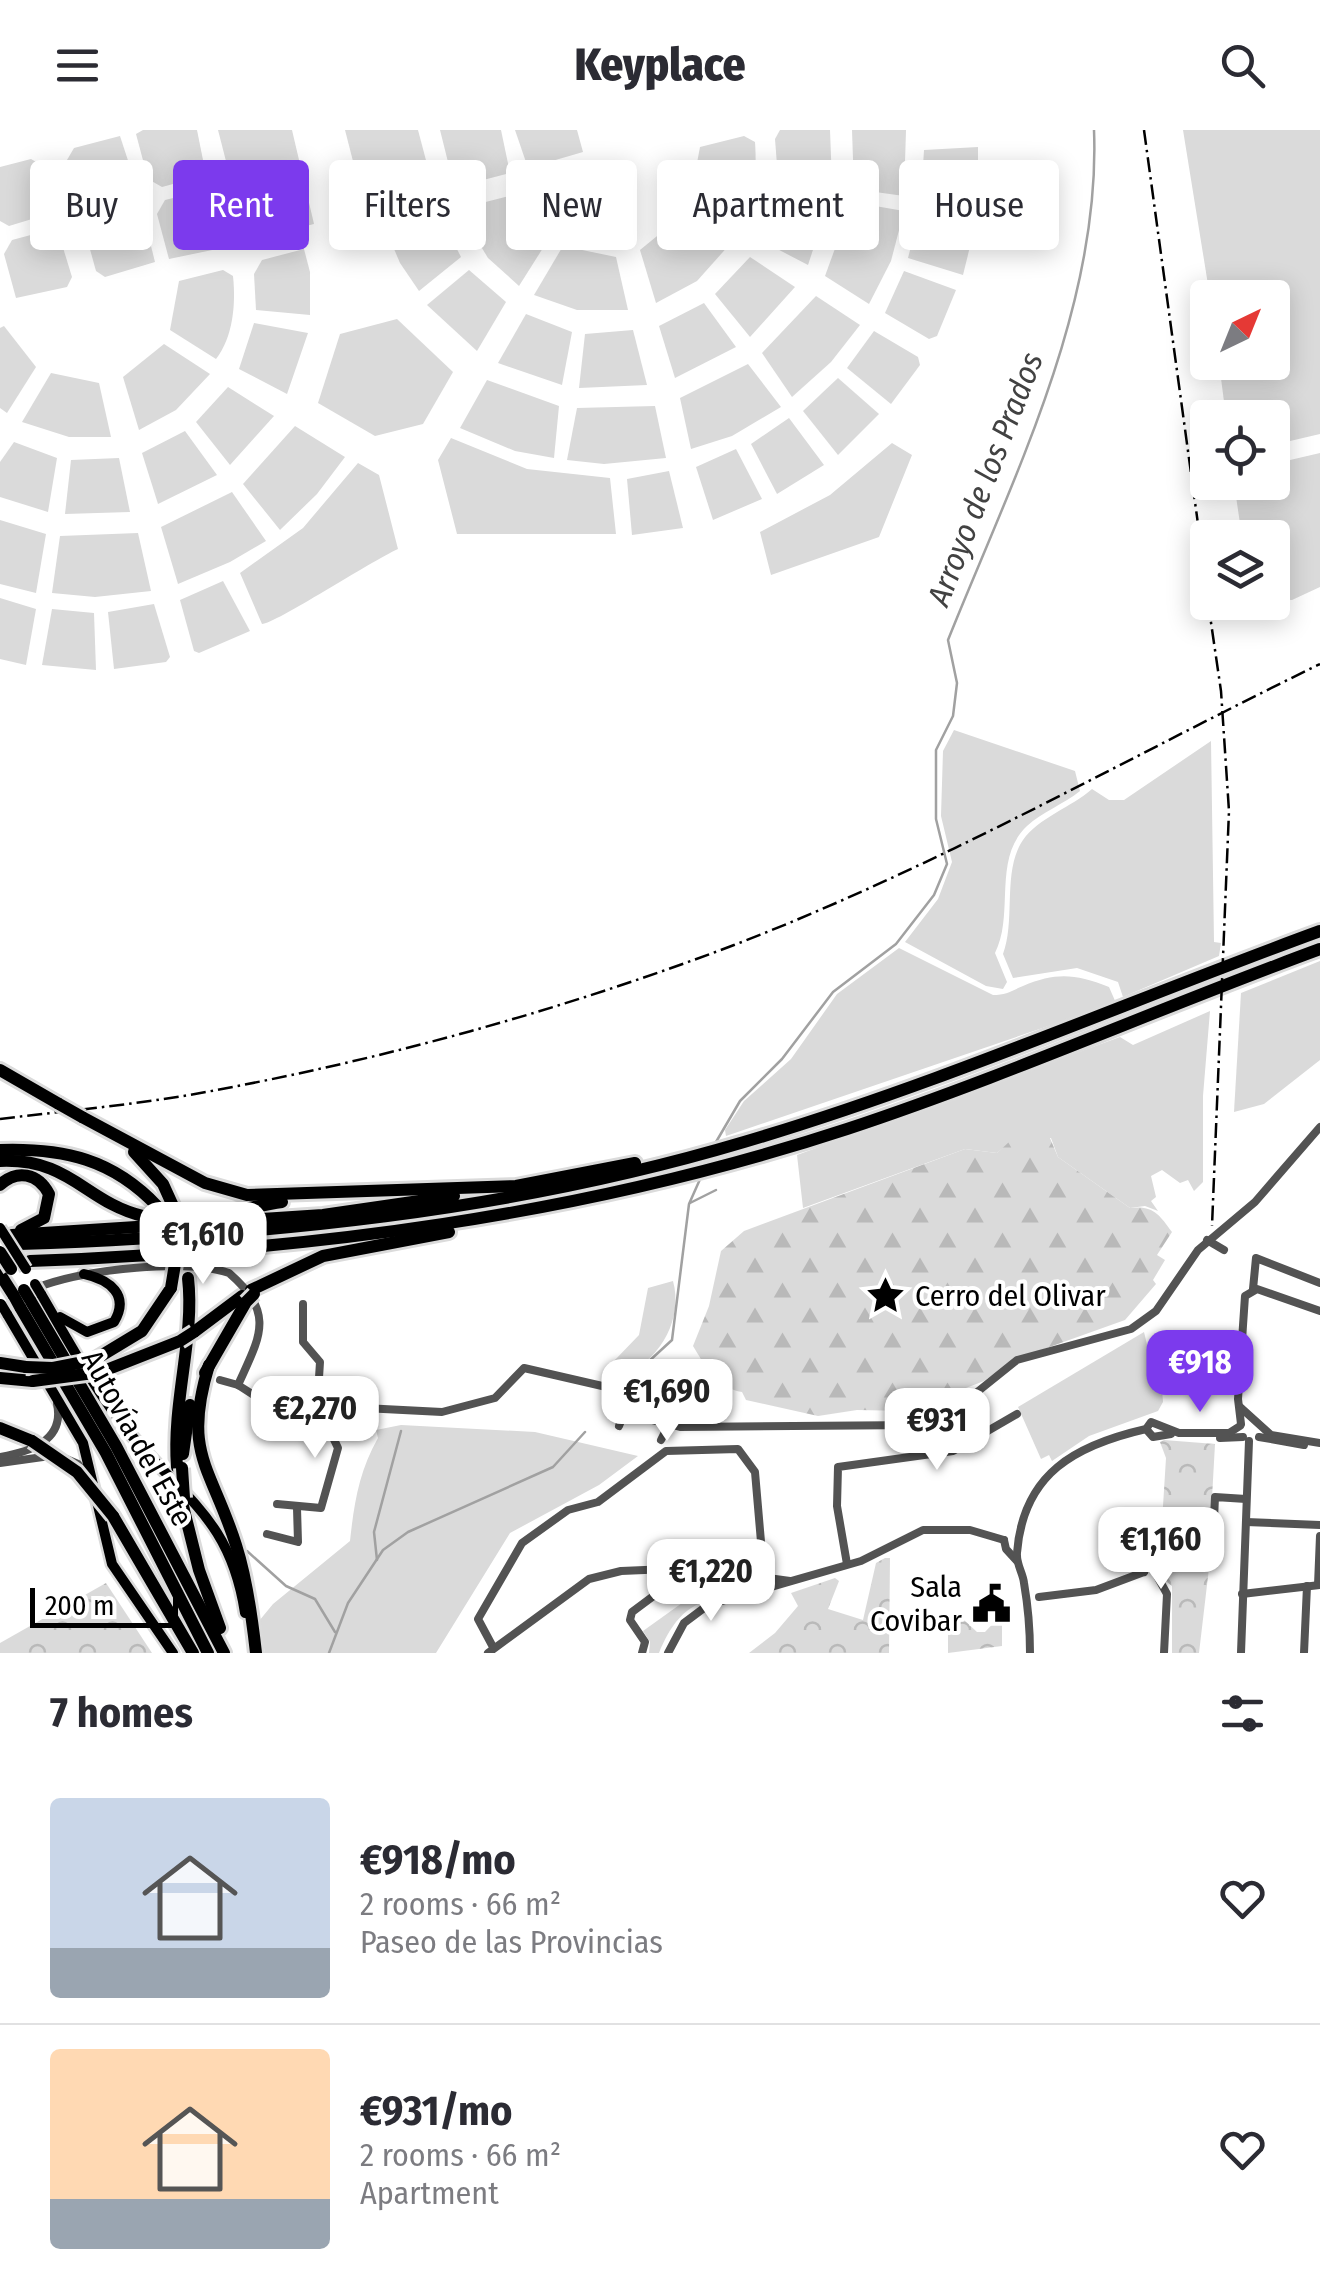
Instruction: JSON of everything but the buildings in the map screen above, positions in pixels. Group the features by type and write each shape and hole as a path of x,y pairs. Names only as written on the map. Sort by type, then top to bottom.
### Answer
{"highway":[{"path":"7,1232 323,1225 496,1200 740,1144 932,1081 1320,931"},
{"path":"0,1378 33,1380 98,1366 180,1340 271,1278 322,1256 417,1240 483,1221 635,1188 847,1129 993,1077 1320,949"},
{"path":"0,1070 100,1127 224,1190 272,1196 516,1186"},
{"path":"0,1362 26,1367 98,1366 142,1331 171,1288 179,1240 150,1166 100,1127"},
{"path":"0,1150 41,1149 90,1158 127,1178 165,1207"},
{"path":"0,1161 54,1167 126,1211 159,1218 344,1194"},
{"path":"7,1232 323,1215 646,1165"},
{"path":"0,1185 15,1175 30,1175 42,1183 48,1194 49,1208 40,1222 7,1232"},
{"path":"17,1268 188,1254 483,1221"},
{"name":"Autovía del Este","path":"0,1252 17,1268 208,1653"},
{"path":"188,1278 189,1318 176,1404 179,1468 199,1570 228,1653"},
{"name":"Autovía del Este","path":"30,1294 228,1653"},
{"path":"179,1468 192,1398 248,1295"},
{"path":"209,1365 196,1415 198,1451 237,1546 254,1653"},
{"path":"0,1428 32,1441 77,1472 112,1516 190,1653"}],"main road":[{"path":"7,1232 17,1268"},
{"path":"30,1294 70,1326 87,1332 104,1330 120,1313 118,1292 100,1278 84,1274"},
{"path":"30,1294 110,1407 216,1528 238,1577 254,1653"},
{"path":"2,1307 82,1443 112,1564 173,1653"}],"street":[{"path":"620,1426 624,1413 669,1424 919,1425 966,1400 1017,1360 1131,1329 1156,1311 1207,1240 1255,1202 1320,1127"},
{"path":"1207,1240 1224,1250"},
{"path":"1253,1436 1240,1425 1240,1407 1244,1302 1253,1288 1254,1261 1262,1258 1320,1282"},
{"path":"30,1294 84,1274 196,1268 229,1273 262,1320 261,1333 238,1385"},
{"path":"1253,1288 1320,1310"},
{"path":"303,1304 301,1337 320,1362 317,1409"},
{"path":"220,1380 238,1385 266,1403 317,1409 442,1412 495,1398 524,1368 663,1400 669,1408 669,1424 661,1440"},
{"path":"0,1460 42,1444 58,1424 52,1390"},
{"path":"1240,1407 1251,1418 1253,1436 1246,1499 1241,1653"},
{"path":"277,1504 321,1508 338,1448 328,1429 330,1409"},
{"path":"847,1564 837,1506 838,1467 953,1451 1017,1414"},
{"path":"1012,1543 1036,1495 1060,1464 1084,1446 1146,1429 1151,1422 1161,1431 1213,1434 1251,1418"},
{"path":"1161,1431 1253,1436 1320,1445"},
{"path":"766,1577 755,1472 738,1449 666,1451 598,1502 568,1510 522,1543 478,1619 490,1650 590,1578 621,1571 744,1567 766,1577 793,1581 847,1564 927,1530 970,1530 1012,1543"},
{"path":"0,1460 47,1456 71,1460 87,1474 94,1497"},
{"path":"1032,1598 1096,1590 1144,1572 1212,1564 1215,1497 1246,1499"},
{"path":"268,1534 298,1542 297,1508"},
{"path":"1246,1522 1320,1525"},
{"path":"1242,1594 1319,1585 1320,1536"},
{"path":"1012,1543 1032,1598 1030,1653"},
{"path":"1144,1572 1149,1560 1168,1594 1164,1653"},
{"path":"642,1653 645,1642 630,1620 632,1612 690,1569"},
{"path":"668,1653 691,1615 708,1605 750,1592 766,1577"},
{"path":"1304,1653 1306,1586"}],"green space":[{"path":"143,130 197,130 203,160 173,160 173,184 162,187 153,182 153,160 143,160 136,134"},
{"path":"218,130 292,130 299,160 226,160"},
{"path":"345,130 418,130 426,160 353,160"},
{"path":"440,130 501,130 506,174 486,179 486,160 448,160"},
{"path":"515,130 577,130 583,152 556,160 525,160"},
{"path":"780,130 830,130 831,160 777,160 775,139"},
{"path":"852,130 906,130 905,160 899,160 899,195 879,192 879,160 853,160"},
{"path":"1183,130 1320,130 1320,434 1290,441 1290,400 1224,400 1221,380 1290,380 1290,280 1207,280"},
{"path":"120,136 128,160 67,160 74,148"},
{"path":"744,136 755,142 755,160 698,160 700,147"},
{"path":"978,147 978,160 923,160 924,150"},
{"path":"33,160 30,220 9,226 0,221 0,167"},
{"path":"506,197 506,250 542,250 519,286 483,250 486,202"},
{"path":"173,198 173,250 212,250 169,259 157,214 165,200"},
{"path":"879,207 899,210 899,230 891,261 869,304 825,276 834,250 879,250"},
{"path":"30,235 30,250 64,250 72,277 67,287 16,298 4,254 12,240"},
{"path":"657,236 657,250 725,250 697,281 656,303 640,250"},
{"path":"90,250 152,250 155,262 105,277 96,271"},
{"path":"304,250 310,272 310,315 256,310 254,274 262,260"},
{"path":"394,250 457,250 461,257 419,291"},
{"path":"561,250 582,250 616,257 628,310 577,310 534,295"},
{"path":"779,250 813,250 808,265"},
{"path":"910,250 969,250 963,275 908,258"},
{"path":"750,257 795,287 750,337 715,294"},
{"path":"223,270 233,276 233,309 230,330 216,359 170,330 179,281"},
{"path":"469,270 506,302 477,351 427,305"},
{"path":"904,271 956,290 937,336 929,339 885,313"},
{"path":"816,296 860,325 831,362 792,397 762,353"},
{"path":"704,303 736,347 675,378 659,326"},
{"path":"526,314 572,332 562,385 498,363"},
{"path":"397,319 453,372 423,424 375,436 318,403 340,334"},
{"path":"254,323 308,333 287,394 239,369"},
{"path":"4,326 36,367 7,413 0,408 0,328"},
{"path":"633,330 647,385 579,388 585,334"},
{"path":"874,331 918,357 920,365 891,404 847,368"},
{"path":"164,344 210,374 176,410 139,430 123,377"},
{"path":"748,364 781,407 732,436 691,449 680,398"},
{"path":"51,373 99,383 111,437 69,437 22,422"},
{"path":"838,378 879,414 838,455 803,411"},
{"path":"487,380 559,406 554,458 515,451 460,428"},
{"path":"228,387 274,416 230,465 196,422"},
{"path":"655,406 666,458 604,464 567,460 577,408"},
{"path":"789,418 824,465 777,494 751,444"},
{"path":"295,426 345,457 317,494 280,530 243,484"},
{"path":"185,431 217,475 158,504 142,453"},
{"path":"451,438 527,469 610,478 616,534 457,534 438,460"},
{"path":"14,442 57,458 48,512 0,497 0,462"},
{"path":"892,443 912,455 879,537 771,575 760,532 830,495"},
{"path":"736,449 762,499 713,520 696,467"},
{"path":"1320,453 1320,587 1292,600 1290,520 1239,520 1237,500 1290,500 1290,460"},
{"path":"119,458 130,512 65,514 71,460"},
{"path":"358,463 379,475 398,549 262,624 240,573 303,528"},
{"path":"669,471 683,528 632,535 627,479"},
{"path":"232,492 266,541 230,562 178,584 161,527"},
{"path":"0,520 46,534 36,593 0,584"},
{"path":"138,533 151,591 95,597 52,593 60,536"},
{"path":"223,581 250,631 199,653 194,651 180,600"},
{"path":"0,598 36,609 26,665 0,659"},
{"path":"154,604 170,657 166,662 114,669 108,612"},
{"path":"52,609 94,613 96,670 42,665"},
{"path":"954,730 1075,771 1080,791 1027,826 1010,854 1004,921 995,953 1007,982 1003,989 986,986 905,942 938,899 952,862 941,816 943,751"},
{"path":"1211,741 1214,942 1221,943 1219,956 1123,997 1118,982 1077,968 1013,978 1003,954 1011,881 1017,852 1029,832 1092,789 1109,800 1124,800"},
{"path":"899,948 993,995 1046,978 1066,976 1109,987 1116,1003 726,1136 725,1130 744,1101 791,1059 837,994"},
{"path":"1320,961 1320,1060 1264,1104 1234,1112 1241,993"},
{"path":"1210,1011 1203,1096 1203,1182 1194,1191 1188,1180 1180,1183 1162,1170 1151,1176 1156,1197 1151,1201 1158,1211 1145,1206 1130,1208 1058,1157 1051,1138 1009,1143 997,1153 965,1149 803,1208 797,1155 1120,1037 1133,1045"},
{"path":"1021,1131 1047,1131 1058,1157 1130,1208 1155,1212 1172,1232 1157,1255 1165,1260 1153,1280 1156,1284 1125,1320 1016,1359 984,1381 907,1411 857,1410 818,1416 746,1400 742,1392 727,1386 708,1368 693,1346 709,1306 721,1251 744,1231 965,1149 997,1153"},
{"path":"673,1281 675,1308 667,1335 651,1357 628,1372 614,1361 639,1335 648,1288"},
{"path":"1144,1332 1158,1390 1162,1390 1163,1402 1158,1411 1089,1436 1052,1461 1049,1455 1041,1459 1018,1407"},
{"path":"401,1425 535,1432 638,1456 599,1485 510,1533 436,1653 265,1653 259,1621 273,1604 350,1541 358,1488 378,1438 376,1430"},
{"path":"1160,1442 1215,1444 1209,1552 1205,1556 1164,1558 1160,1554 1166,1458"},
{"path":"890,1558 889,1653 749,1653 775,1633 798,1606 791,1593 835,1578 839,1581 828,1609 863,1620 876,1563"},
{"path":"1165,1568 1209,1568 1199,1653 1172,1653 1172,1586 1160,1577"},
{"path":"696,1575 752,1576 751,1584 696,1605 676,1622 659,1653 649,1653 650,1642 643,1631 696,1593 687,1581"},
{"path":"106,1583 152,1653 0,1653 0,1643"},
{"path":"1002,1614 1002,1646 948,1653 948,1618 962,1618 977,1632 985,1632"}],"waterway":[{"name":"Arroyo de los Prados","path":"716,1142 740,1101 782,1059 833,992 896,944 934,895 947,864 936,819 936,750 953,716 957,683 948,640 1024,455 1068,327 1092,196 1094,130"},
{"name":"Arroyo de los Prados","path":"623,1385 672,1340 689,1204 701,1177"},
{"path":"690,1203 716,1190"},
{"path":"377,1560 374,1532 401,1431"},
{"name":"Arroyo de los Prados","path":"329,1653 348,1603 383,1550 408,1532 553,1467 585,1432"},
{"path":"247,1551 286,1586 315,1599 335,1632"}],"railway":[{"path":"1144,130 1197,520"},
{"path":"1211,620 1221,691 1229,811 1212,1226"},
{"path":"0,1119 171,1098 332,1066 468,1032 668,969 884,882 1320,664"}],"place":[{"name":"Cerro del Olivar","path":"885,1296"},
{"name":"Sala Covibar","path":"992,1604"}]}
